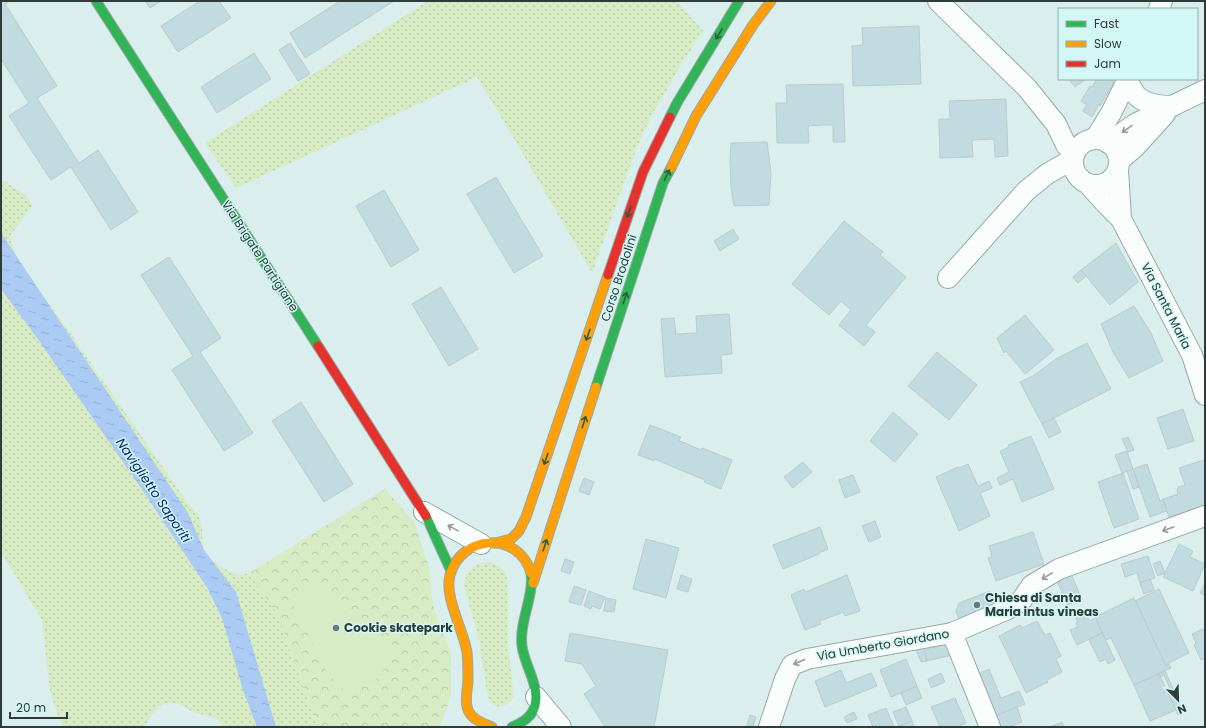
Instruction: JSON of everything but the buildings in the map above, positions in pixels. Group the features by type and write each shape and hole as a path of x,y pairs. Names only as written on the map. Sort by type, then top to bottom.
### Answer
{"main road":[{"name":"Via Brigate Partigiane","path":"96,1 424,512 451,571"},
{"name":"Corso Brodolini","path":"451,571 458,558 473,546 511,539 519,531 526,517 643,172 677,103 739,1"},
{"name":"Corso Brodolini","path":"536,697 533,682 523,655 523,622 532,592 533,583 588,410 663,183 696,116 753,25 771,1"},
{"name":"Corso Brodolini","path":"488,543 505,544 522,554 532,574 533,583"},
{"path":"451,571 449,582 450,597 464,636 467,652 468,670 466,692 468,711 477,720 492,727"},
{"path":"524,725 533,711 537,701 536,697"},
{"path":"463,720 468,706"}],"street":[{"path":"938,1 1026,88 1056,124 1090,146 1112,145 1117,153 1119,166"},
{"path":"1128,80 1137,96 1147,102 1158,106 1173,106"},
{"path":"1084,182 1075,172 1073,163 1090,146 1111,112 1128,80"},
{"path":"948,278 1026,191 1047,174 1090,146 1205,90"},
{"path":"1026,191 1054,182 1084,182 1097,186 1106,184 1113,178 1119,166 1135,147 1173,106"},
{"name":"Via Santa Maria","path":"1119,166 1118,190 1121,219"},
{"name":"Via Santa Maria","path":"1084,182 1121,219 1192,355 1205,395"},
{"name":"Via Brigate Partigiane","path":"424,512 488,543"},
{"name":"Via Umberto Giordano","path":"769,727 785,679 792,665 806,659 952,634 1008,610 1022,601 1032,585 1058,569 1205,516"},
{"path":"952,634 990,727"},
{"path":"536,697 561,727"}],"green space":[{"path":"428,1 677,1 703,31 682,63 652,115 637,147 592,273 477,77 236,188 205,143"},
{"path":"1,179 26,195 32,205 11,235 13,246 22,269 62,321 189,505 197,514 201,522 203,544 206,553 214,562 235,574 240,576 249,573 278,615 317,727 223,727 220,722 209,715 192,712 182,705 175,703 164,704 159,707 144,727 65,727 61,724 50,691 42,620 1,552"},
{"path":"385,489 414,522 429,567 433,605 451,654 451,696 440,727 317,727 278,615 249,573"},
{"path":"486,562 499,565 506,574 508,583 508,648 514,696 508,703 501,706 494,704 488,697 480,643 464,585 466,576 470,569 477,564"},
{"name":"Cookie skatepark","path":"315,584 396,652 377,678 347,693 327,673 293,605"}],"water":[{"name":"Naviglietto Saporiti","path":"1,233 188,513 204,550 236,592 276,727 257,727 243,690 222,618 208,589 139,485 40,342 1,289"}],"traffic: fast":[{"path":"96,1 318,346"},
{"path":"670,117 739,1"},
{"path":"596,387 663,183 671,168"},
{"path":"426,516 451,571"},
{"path":"512,727 523,721 532,713 536,698 534,683 523,653 522,646 523,628 530,591 531,573"}],"traffic: slow":[{"path":"671,168 696,116 753,25 771,1"},
{"path":"495,543 511,539 519,531 526,517 608,275"},
{"path":"533,583 596,387"},
{"path":"492,727 475,719 468,710 466,698 468,679 467,652 452,603 449,584 450,575 456,561 466,551 477,545 490,543 503,544 515,550 525,559 531,573"}],"traffic: jam":[{"path":"608,275 643,172 670,117"},
{"path":"318,346 426,516"}],"place":[{"name":"Chiesa di Santa Maria intus vineas","path":"977,605"},
{"name":"Cookie skatepark","path":"336,628"}]}
